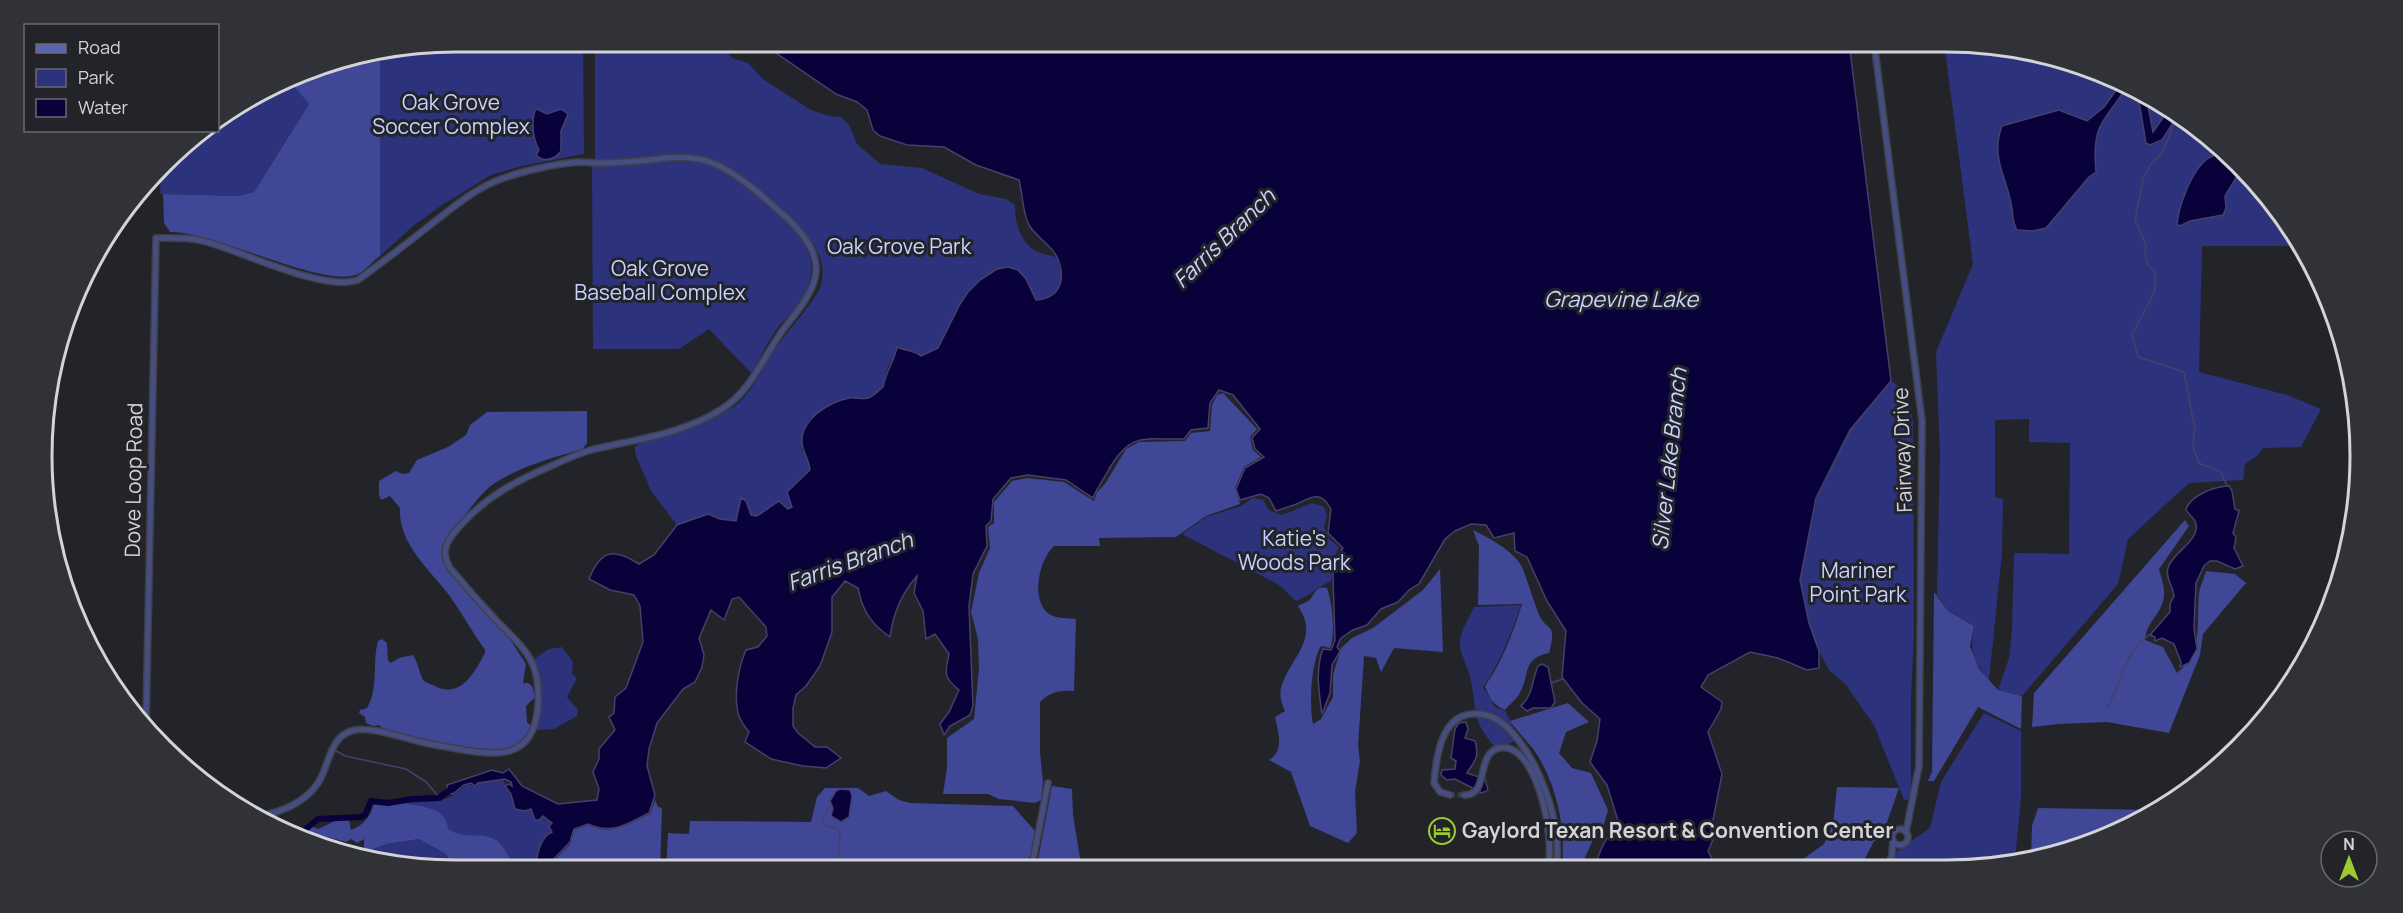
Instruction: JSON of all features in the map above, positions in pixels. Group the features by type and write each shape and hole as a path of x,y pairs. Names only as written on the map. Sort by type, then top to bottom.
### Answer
{"street":[{"name":"Fairway Drive","path":"1875,52 1922,421 1919,766 1904,831 1907,840 1892,855"},
{"name":"Dove Loop Road","path":"146,715 156,238 198,240 285,270 347,283 358,280 459,203 482,187 500,179 580,162 689,158 709,161 721,166 757,193 803,234 813,251 816,281 794,316 776,338 748,386 734,401 709,417 646,440 589,451 513,483 485,502 449,538 445,551 450,568 520,645 532,663 538,704 534,731 526,742 515,749 495,752 418,742 377,730 352,731 337,741 321,778 309,793 284,810 268,814"},
{"path":"1450,795 1439,791 1435,784 1445,731 1456,719 1465,714 1489,715 1503,724 1522,746 1535,774 1556,839 1556,860"},
{"path":"1464,795 1471,795 1477,790 1486,760 1499,748 1514,750 1521,755 1535,774"},
{"path":"1033,860 1047,783"},
{"path":"1548,860 1551,845 1550,818"},
{"path":"1900,845 1893,840 1893,832 1904,831"},
{"name":"Fairway Drive","path":"1890,860 1893,840"}],"green space":[{"name":"Oak Grove Soccer Complex","path":"456,52 583,52 584,154 522,166 491,175 413,226 380,256 380,60"},
{"name":"Oak Grove Park","path":"595,52 727,52 732,58 748,63 764,80 811,110 841,117 849,125 857,144 880,164 922,168 979,194 1006,199 1015,205 1017,223 1025,241 1036,251 1058,258 1062,282 1058,291 1046,299 1036,301 1026,279 1008,267 997,269 968,291 938,348 921,356 917,352 909,352 896,356 886,372 883,387 870,398 849,398 809,419 802,450 809,462 810,470 787,492 793,506 788,509 779,501 757,516 750,515 746,501 736,521 720,519 708,514 677,525 651,491 635,453 635,447 708,420 732,408 746,395 778,345 816,296 823,274 820,259 803,230 752,185 747,188 774,210 798,235 807,249 811,264 810,280 803,298 779,326 752,374 709,329 679,349 593,349 592,166 609,166 608,160 595,159"},
{"path":"1945,52 2025,60 2101,83 2171,121 2213,153 2250,190 2291,246 2202,246 2199,372 2287,395 2321,409 2301,447 2263,448 2258,455 2245,464 2243,480 2189,483 2128,539 2118,584 2022,696 1998,690 2009,658 2014,553 2069,554 2070,443 2029,442 2029,419 1995,420 1995,497 2003,499 2002,553 1989,680 1979,667 1974,655 1972,642 1974,626 1948,611 1937,595 1940,455 1936,352 1973,264"},
{"path":"295,86 309,104 254,192 238,196 160,194 161,182 190,153 254,107"},
{"name":"Mariner Point Park","path":"1891,381 1902,389 1908,398 1913,421 1914,635 1911,695 1911,799 1904,800 1874,725 1846,685 1829,670 1819,651 1809,623 1800,580 1817,498 1850,430"},
{"name":"Katie's Woods Park","path":"1253,498 1263,500 1269,510 1282,515 1312,503 1324,507 1327,515 1324,527 1330,540 1339,547 1335,555 1331,581 1296,601 1279,585 1182,534 1206,517 1241,506"},
{"path":"1521,605 1500,657 1483,687 1495,707 1505,711 1519,738 1509,744 1494,746 1478,720 1460,640 1474,607"},
{"path":"562,647 573,662 572,674 577,678 567,697 578,710 577,716 554,729 537,730 541,695 534,659 549,649"},
{"path":"1984,713 2021,731 2021,797 2016,850 2013,855 1973,860 1894,860 1897,851 1930,828 1941,782"},
{"path":"503,780 517,810 532,809 534,819 542,816 552,823 550,828 552,832 542,840 538,860 510,860 499,844 493,840 453,833 431,808 407,806 402,803 440,801 452,796 468,784 475,786 478,783"},
{"path":"419,839 446,854 447,860 404,857 369,851 387,844"},
{"path":"338,843 356,846 365,850"}],"shaded area":[{"path":"380,60 380,256 367,268 358,274 343,277 321,274 213,240 170,232 164,223 163,194 238,196 254,192 309,104 294,86 352,66"},
{"path":"1223,393 1257,429 1250,437 1253,450 1261,457 1244,467 1235,488 1240,504 1206,516 1176,537 1099,538 1100,546 1054,546 1044,561 1038,590 1043,608 1055,617 1076,619 1074,691 1056,692 1040,702 1040,753 1043,782 1041,800 1035,803 999,799 988,794 943,794 947,768 947,738 974,719 979,668 978,639 971,612 979,573 990,548 988,527 994,523 994,502 1012,481 1027,478 1064,482 1094,501 1097,492 1105,484 1126,449 1139,442 1185,441 1191,433 1210,431 1212,405 1217,395"},
{"path":"587,411 587,443 583,449 525,468 492,485 451,532 443,550 443,556 486,612 508,636 526,664 523,683 532,686 535,697 526,706 527,722 532,727 528,734 513,747 482,749 401,736 379,725 373,726 366,723 365,717 359,713 360,710 367,708 371,700 378,641 382,639 387,643 388,660 391,663 399,658 413,655 424,681 446,689 454,689 467,681 485,653 454,602 409,544 401,521 400,508 390,496 381,500 379,481 396,471 402,474 409,473 417,460 448,447 466,435 470,425 487,412"},
{"path":"2185,520 2189,526 2159,569 2164,595 2145,640 2163,647 2177,673 2186,665 2195,647 2199,594 2206,571 2235,574 2246,583 2203,634 2200,655 2169,733 2107,722 2032,727 2034,693"},
{"path":"1473,530 1500,545 1518,561 1541,619 1552,631 1549,653 1540,656 1530,664 1522,689 1505,710 1492,701 1485,686 1497,667 1522,604 1478,605 1479,546"},
{"path":"1440,569 1443,652 1394,648 1381,672 1376,658 1364,656 1358,746 1360,761 1355,792 1357,833 1348,843 1310,826 1291,772 1269,760 1279,746 1275,717 1285,711 1281,688 1305,639 1304,618 1298,606 1311,599 1317,589 1327,588 1332,609 1333,635 1330,648 1321,646 1315,662 1311,696 1313,724 1321,719 1333,697 1333,675 1341,648 1352,638 1373,628 1423,590"},
{"path":"1934,592 1948,611 1974,626 1970,646 1979,669 1998,690 2022,696 2021,729 1978,707 1934,781 1928,781 1932,772"},
{"path":"1568,703 1589,722 1566,732 1559,753 1572,768 1591,773 1608,810 1604,824 1584,860 1563,860 1561,822 1549,777 1534,750 1510,721"},
{"path":"1052,786 1072,789 1073,815 1080,860 1038,860"},
{"path":"1837,787 1899,788 1885,828 1873,843 1864,860 1802,860 1824,844 1833,824"},
{"path":"825,788 858,788 869,796 886,791 899,800 910,803 1013,806 1035,831 1029,860 667,860 668,833 689,834 690,821 811,822 817,797"},
{"path":"655,800 658,807 662,808 660,860 555,860 571,843 574,830 588,825 612,829 650,814"},
{"path":"398,803 431,808 443,816 448,829 456,833 492,838 504,849 510,860 449,860 446,854 419,839 387,844 369,851 364,849 364,839 357,843 351,839 346,842 325,838 304,831 311,826 318,829 339,819 349,820 351,830 365,820 373,805"},
{"path":"2038,808 2141,810 2101,830 2031,852 2032,826"}],"water":[{"name":"Grapevine Lake","path":"775,52 1850,52 1891,381 1850,430 1816,498 1800,580 1809,623 1819,651 1819,668 1807,670 1778,658 1750,652 1708,675 1701,687 1722,702 1721,709 1708,732 1722,774 1713,820 1714,837 1708,851 1713,860 1597,860 1607,839 1619,824 1607,785 1590,762 1597,741 1600,719 1582,703 1562,677 1566,631 1547,601 1527,557 1515,551 1514,533 1494,538 1486,525 1471,524 1455,531 1445,539 1419,584 1409,590 1398,602 1381,609 1367,625 1341,638 1337,647 1340,651 1332,665 1330,693 1322,714 1318,681 1319,665 1323,649 1331,650 1335,640 1333,575 1336,560 1343,548 1328,533 1331,509 1318,497 1276,511 1269,498 1261,494 1240,500 1236,489 1245,468 1264,457 1255,449 1252,438 1260,429 1233,395 1219,390 1210,403 1208,428 1191,430 1184,439 1149,439 1132,443 1117,457 1093,498 1066,480 1028,475 1011,478 993,499 991,521 986,526 987,546 973,574 969,606 973,706 970,715 950,726 944,735 940,724 949,712 959,690 948,678 949,654 935,634 926,639 923,611 914,593 917,576 906,590 899,605 890,637 868,616 858,588 845,581 832,597 832,632 820,666 806,686 796,695 793,708 793,726 798,733 815,747 827,747 841,758 826,768 771,759 745,742 749,732 737,708 736,692 739,674 746,650 758,647 767,636 766,627 739,597 732,599 724,620 711,610 699,638 704,655 702,667 695,682 683,689 657,723 649,749 647,766 655,795 649,813 620,827 605,828 588,824 574,829 570,842 553,860 537,860 541,843 552,832 549,826 552,823 543,816 535,820 531,809 525,811 515,809 511,794 505,786 509,784 512,786 511,782 505,779 478,783 475,786 471,783 464,785 453,794 448,791 447,785 492,770 503,773 509,769 522,786 558,804 597,800 599,789 593,772 599,759 599,749 615,730 609,717 614,713 615,697 626,688 643,642 640,606 634,595 610,590 589,579 598,562 609,554 615,554 639,564 654,555 677,525 708,514 720,519 736,521 741,498 746,501 751,515 757,516 779,501 788,509 792,507 787,492 810,470 802,443 807,424 819,412 834,403 849,398 868,398 876,393 883,387 897,347 921,356 938,348 968,292 980,280 997,269 1008,267 1018,270 1026,279 1036,300 1052,295 1060,285 1061,272 1057,257 1029,225 1019,180 976,165 944,147 907,145 880,136 873,130 867,110 857,102 836,94"},
{"path":"2116,90 2123,93 2105,117 2097,134 2096,172 2089,177 2046,228 2033,231 2017,230 1999,158 1999,137 2002,126 2059,110 2087,121 2104,107"},
{"path":"2139,102 2148,107 2153,132 2164,117 2173,123 2162,140 2150,145 2146,143"},
{"path":"537,109 547,114 561,109 568,114 561,131 561,151 549,159 542,159 536,155 539,150 533,125"},
{"path":"2215,155 2237,176 2225,196 2226,208 2223,215 2190,221 2180,226 2177,224 2180,208 2187,189 2201,164"},
{"path":"2229,486 2235,509 2239,511 2233,533 2236,537 2234,548 2243,566 2235,569 2217,561 2210,561 2204,566 2196,583 2194,628 2197,649 2189,663 2180,667 2181,662 2174,644 2162,638 2155,641 2155,637 2150,635 2170,612 2170,604 2174,596 2168,568 2195,534 2195,521 2186,510 2188,505 2203,493"},
{"path":"1542,664 1548,667 1555,702 1551,708 1533,708 1527,711 1521,706 1530,692 1538,666"},
{"path":"1466,722 1468,729 1465,738 1475,741 1477,752 1476,759 1467,773 1485,779 1488,790 1482,793 1455,779 1447,780 1441,775 1442,770 1455,769 1456,761 1451,758 1455,729 1459,723"},
{"path":"840,789 850,790 852,796 849,817 841,822 831,816 833,808 830,801"}],"waterway":[{"path":"2174,123 2163,151 2151,164 2143,179 2135,220 2146,245 2147,263 2155,272 2155,291 2132,335 2138,357 2184,372 2195,430 2193,443 2197,459 2199,463 2221,472 2227,486"},
{"path":"2107,708 2134,650 2149,635"},
{"path":"1551,683 1563,679"},
{"path":"336,751 345,756 406,769 426,782 440,798"},
{"name":"Farris Branch","path":"304,831 318,819 361,817 365,815 371,801 388,803 439,798 454,787"},
{"path":"831,804 822,821 824,825 837,828 840,833 838,860"}],"tunnel":[{"path":"1450,795 1464,795"}],"place":[{"name":"Gaylord Texan Resort & Convention Center","path":"1442,831"}],"park label":[{"name":"Oak Grove Baseball Complex","path":"660,281"}],"water label":[{"name":"Silver Lake Branch","path":"1669,459"}]}
